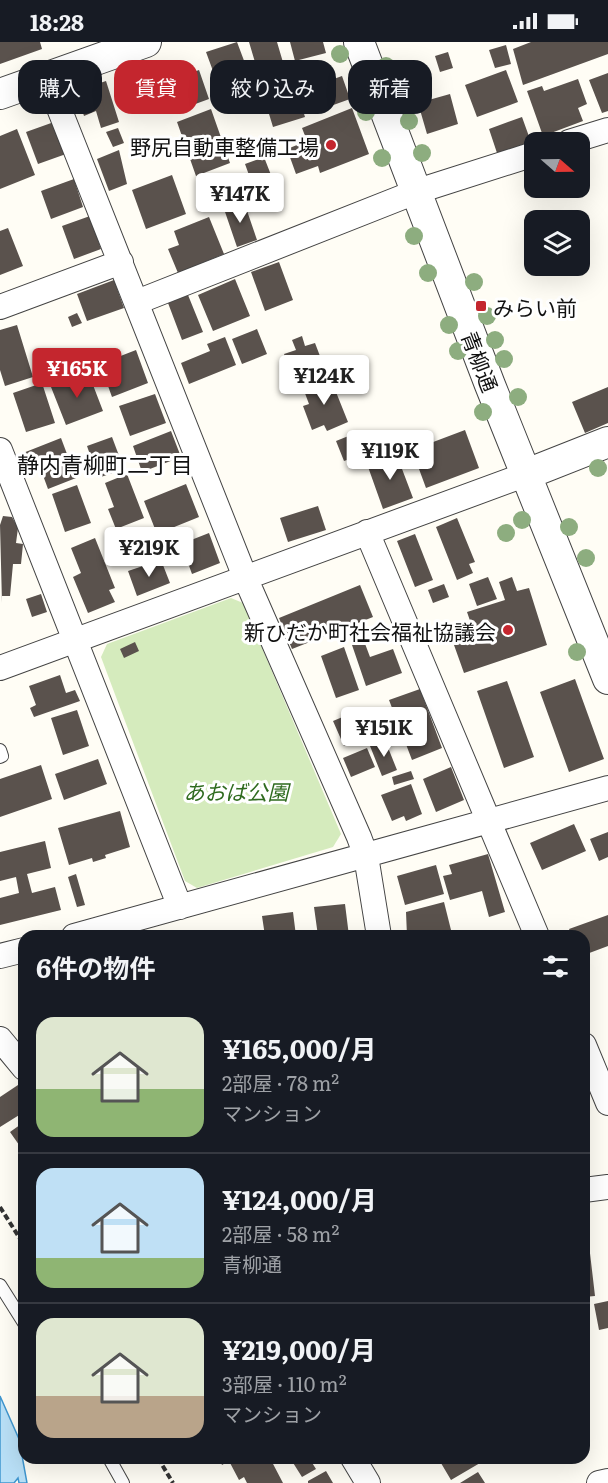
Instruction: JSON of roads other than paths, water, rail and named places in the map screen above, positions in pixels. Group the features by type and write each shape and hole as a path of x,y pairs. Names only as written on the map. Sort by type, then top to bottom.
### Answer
{"street":[{"path":"96,60 146,42"},
{"name":"青柳通","path":"362,43 490,386 608,679"},
{"path":"0,94 18,88"},
{"path":"61,114 245,577 366,856 378,930"},
{"path":"590,136 608,130"},
{"path":"136,302 418,191 524,157"},
{"path":"0,307 121,262"},
{"path":"0,668 608,442"},
{"path":"0,450 73,641 119,748 153,857 180,907"},
{"path":"368,532 534,930"},
{"path":"96,930 608,788"},
{"path":"0,956 18,952"},
{"path":"0,1039 18,1061"},
{"path":"590,1060 608,1103"},
{"path":"590,1189 608,1187"},
{"path":"357,1464 368,1483"},
{"path":"599,1483 608,1481"}],"lane":[{"path":"0,750 2,756 0,757"},
{"path":"0,1285 18,1314"},
{"path":"112,1464 123,1483"}],"water":[{"path":"0,1396 18,1437 18,1464 24,1464 27,1483 19,1483 18,1478 14,1483 0,1483"}],"place":[{"name":"野尻自動車整備工場","path":"331,145"},
{"name":"みらい前","path":"481,306"},
{"name":"新ひだか町社会福祉協議会","path":"508,630"}],"district":[{"name":"静内青柳町二丁目","path":"105,463"}],"park label":[{"name":"あおば公園","path":"236,790"}]}
